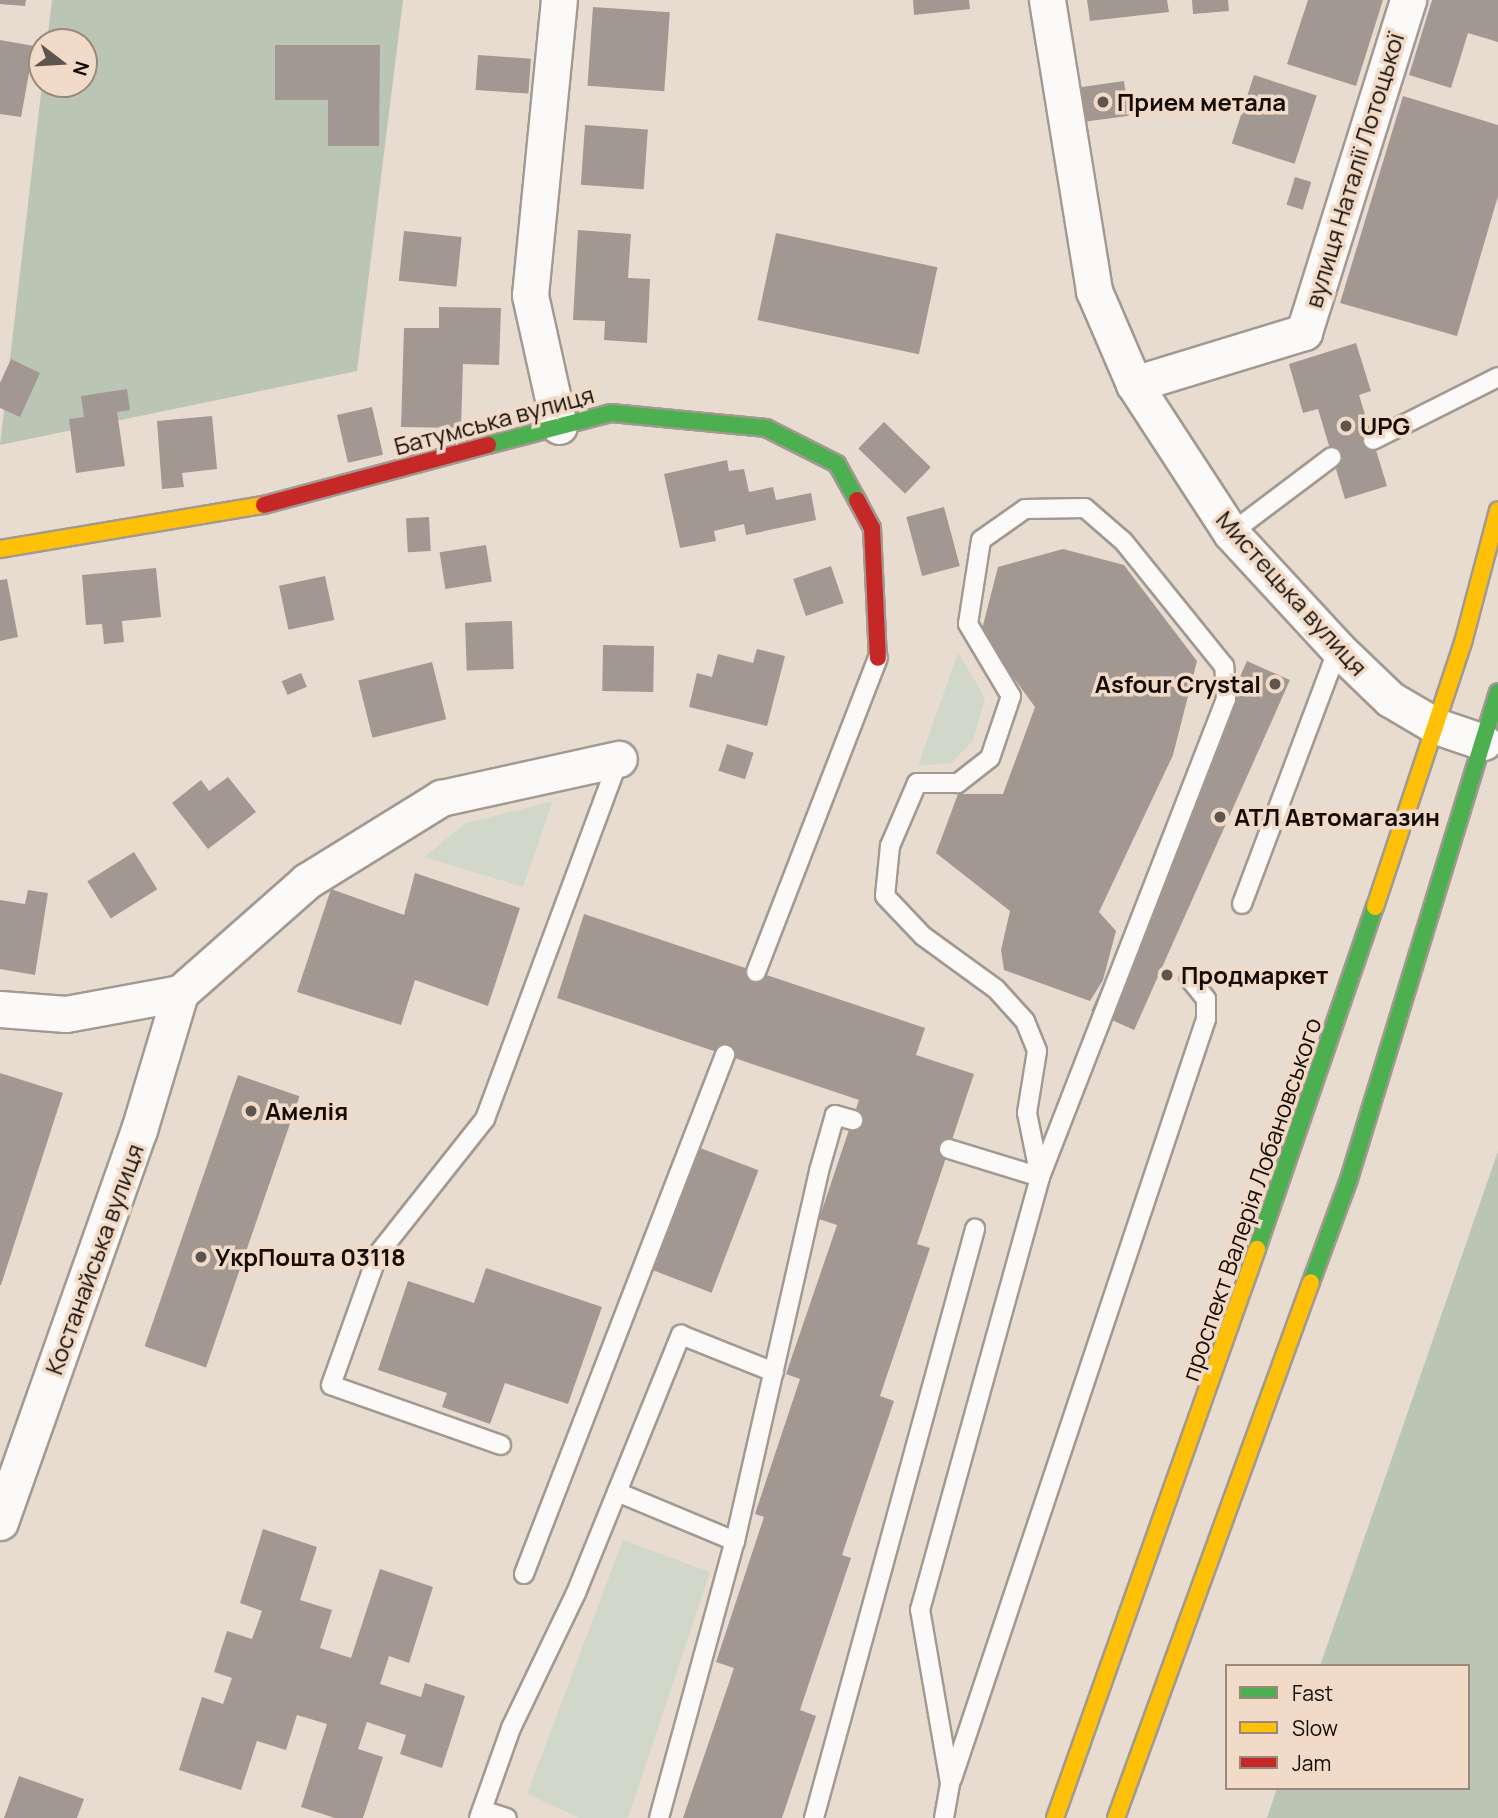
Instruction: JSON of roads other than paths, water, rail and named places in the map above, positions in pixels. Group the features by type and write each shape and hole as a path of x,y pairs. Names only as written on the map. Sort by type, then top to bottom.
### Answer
{"main road":[{"name":"Батумська вулиця","path":"0,549 237,512 611,413 765,428 837,464 872,528 878,658"},
{"name":"проспект Валерія Лобановського","path":"1055,1818 1291,1156 1436,726 1498,510"},
{"path":"1116,1818 1349,1179 1498,692"}],"street":[{"path":"559,0 530,295 559,426"},
{"name":"Мистецька вулиця","path":"1047,0 1094,291 1134,384 1231,533 1338,649 1390,699 1436,726 1483,742"},
{"name":"вулиця Наталії Лотоцької","path":"1134,384 1304,332 1408,0"},
{"path":"0,1009 66,1014 180,993 307,881 441,798 619,759"},
{"name":"Костанайська вулиця","path":"0,1522 139,1130 180,993"}],"lane":[{"path":"1374,440 1498,377"},
{"path":"1231,533 1332,457"},
{"path":"950,1783 920,1610 1040,1177 1226,699 1224,666 1123,541 1085,508 1025,509 981,540 968,624 1011,696 990,758 958,783 917,783 890,846 885,896 923,936 996,989 1026,1021 1037,1051 1027,1114 1040,1177"},
{"path":"1242,904 1338,649"},
{"path":"756,972 878,658"},
{"path":"501,1445 331,1385 378,1254 485,1119 619,759"},
{"path":"944,1818 950,1783 1206,1019 1206,999 1190,979"},
{"path":"524,1574 725,1055"},
{"path":"659,1818 735,1541 835,1115 853,1120"},
{"path":"949,1149 1040,1177"},
{"path":"814,1818 975,1229"},
{"path":"507,1818 481,1814 511,1727 576,1593 681,1335 774,1373"},
{"path":"617,1492 735,1541"}],"place":[{"name":"Прием метала","path":"1103,102"},
{"name":"UPG","path":"1346,426"},
{"name":"Asfour Crystal","path":"1275,684"},
{"name":"АТЛ Автомагазин","path":"1220,817"},
{"name":"Продмаркет","path":"1167,975"},
{"name":"Амелія","path":"251,1111"},
{"name":"УкрПошта 03118","path":"201,1257"}]}
